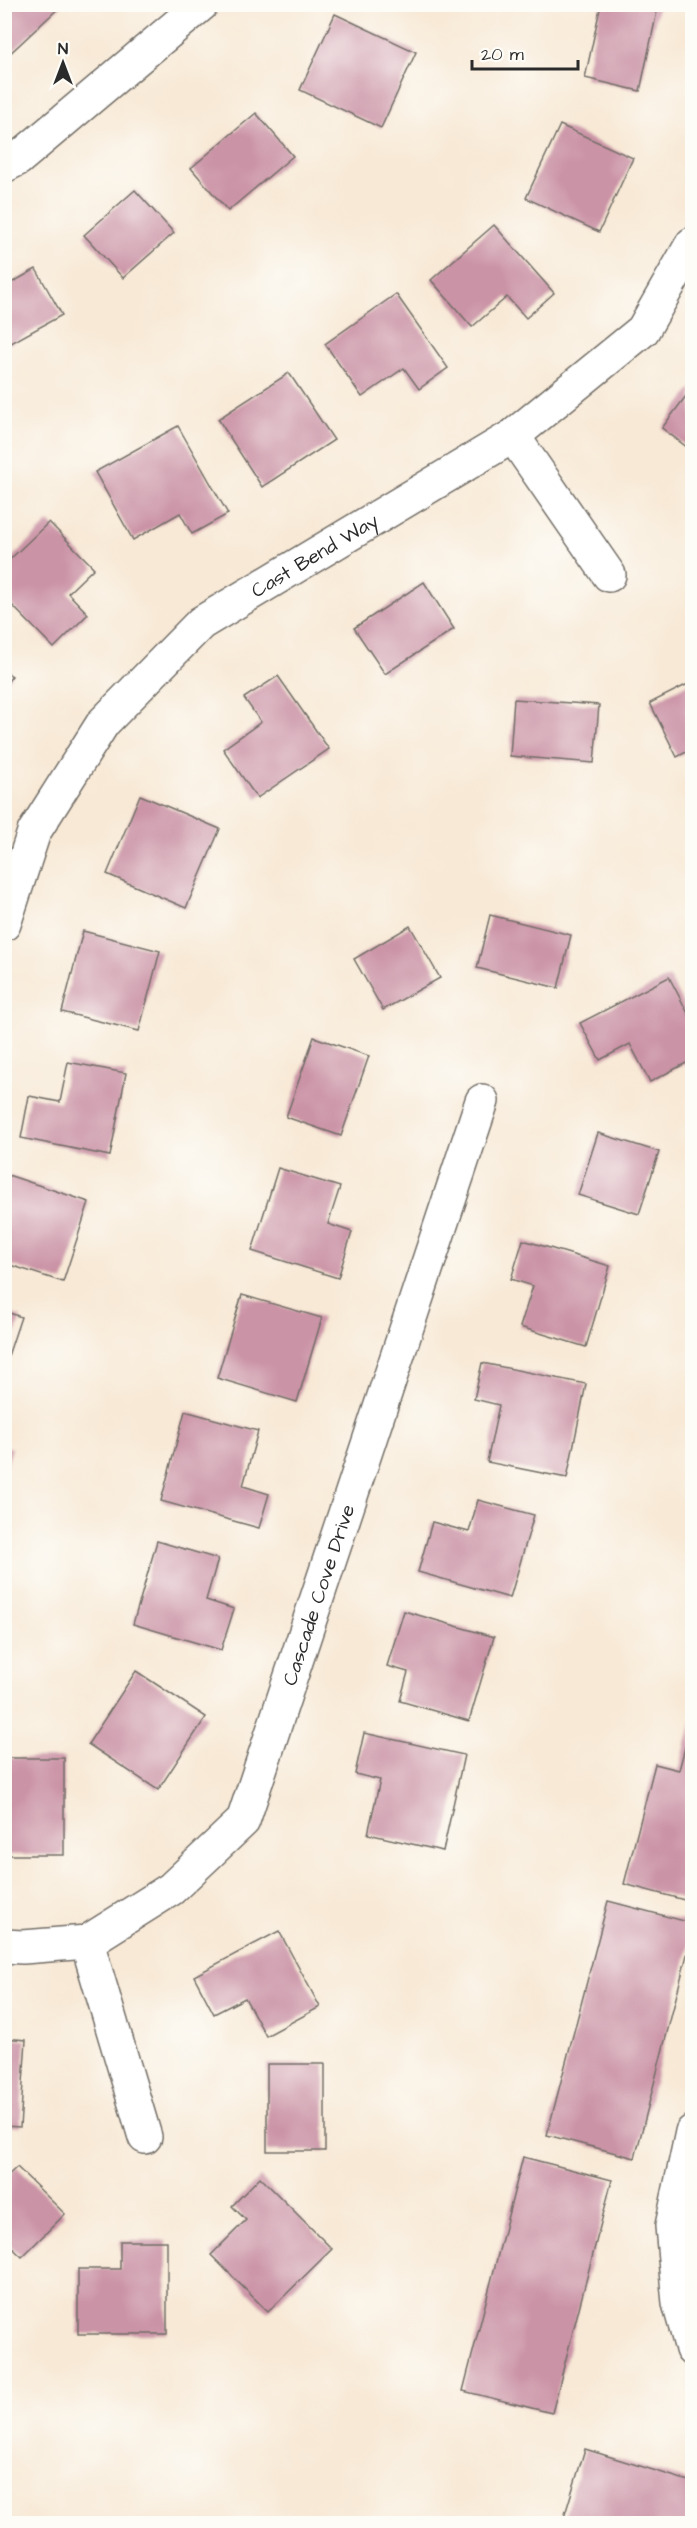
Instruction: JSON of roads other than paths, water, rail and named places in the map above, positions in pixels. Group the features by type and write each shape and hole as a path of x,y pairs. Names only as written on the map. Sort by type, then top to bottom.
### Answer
{"street":[{"path":"4,166 18,159 202,4"},
{"name":"Cast Bend Way","path":"4,924 34,832 103,723 201,623 513,436 643,330 693,244"},
{"path":"513,436 609,575"},
{"name":"Cascade Cove Drive","path":"4,1946 23,1947 87,1942 171,1889 243,1821 482,1101"},
{"path":"87,1942 145,2137"},
{"path":"693,2132 687,2149 672,2226 679,2303 693,2349"}]}
